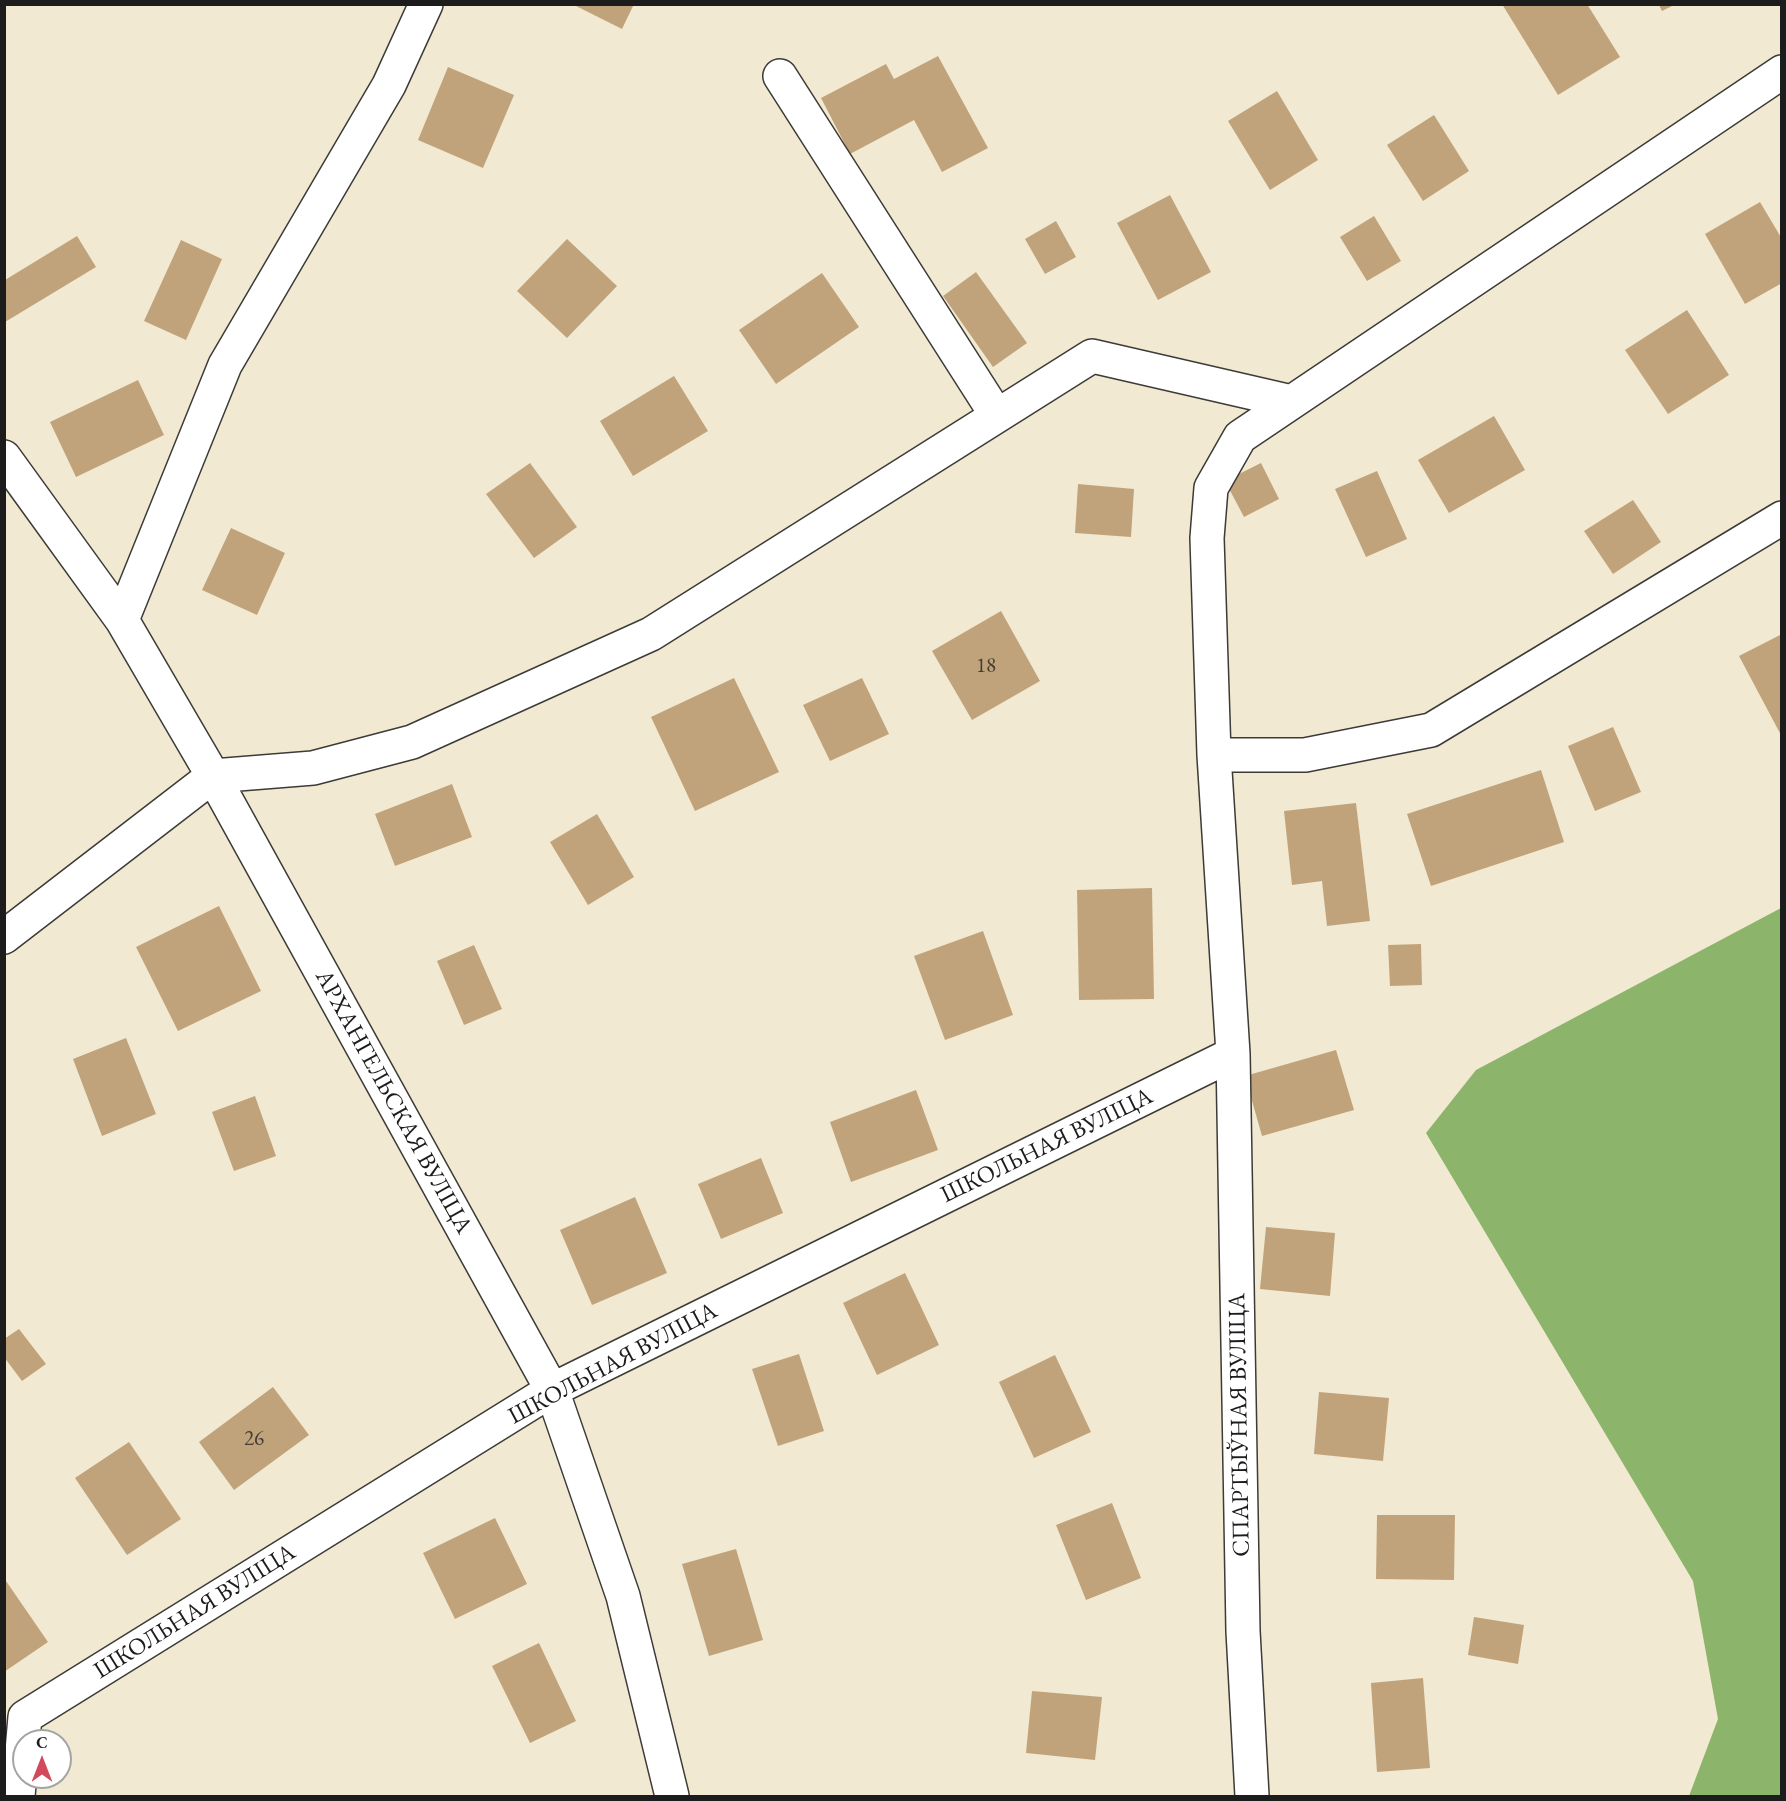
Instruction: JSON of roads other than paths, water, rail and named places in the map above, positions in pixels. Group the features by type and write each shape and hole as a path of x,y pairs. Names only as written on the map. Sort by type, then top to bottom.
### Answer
{"street":[{"path":"122,620 225,365 389,85 426,4"},
{"name":"СПАРТЫЎНАЯ ВУЛІЦА","path":"1252,1797 1243,1619 1233,1054 1214,755 1207,538 1211,488 1240,437 1782,72"},
{"path":"780,76 992,408"},
{"path":"4,937 213,776 313,768 412,742 651,634 1092,356 1292,402"},
{"name":"АРХАНГЕЛЬСКАЯ ВУЛІЦА","path":"4,457 122,620 213,776 552,1390 623,1596 672,1797"},
{"path":"1214,755 1305,755 1431,730 1782,518"},
{"name":"ШКОЛЬНАЯ ВУЛІЦА","path":"18,1797 25,1717 552,1390 1233,1054"}]}
